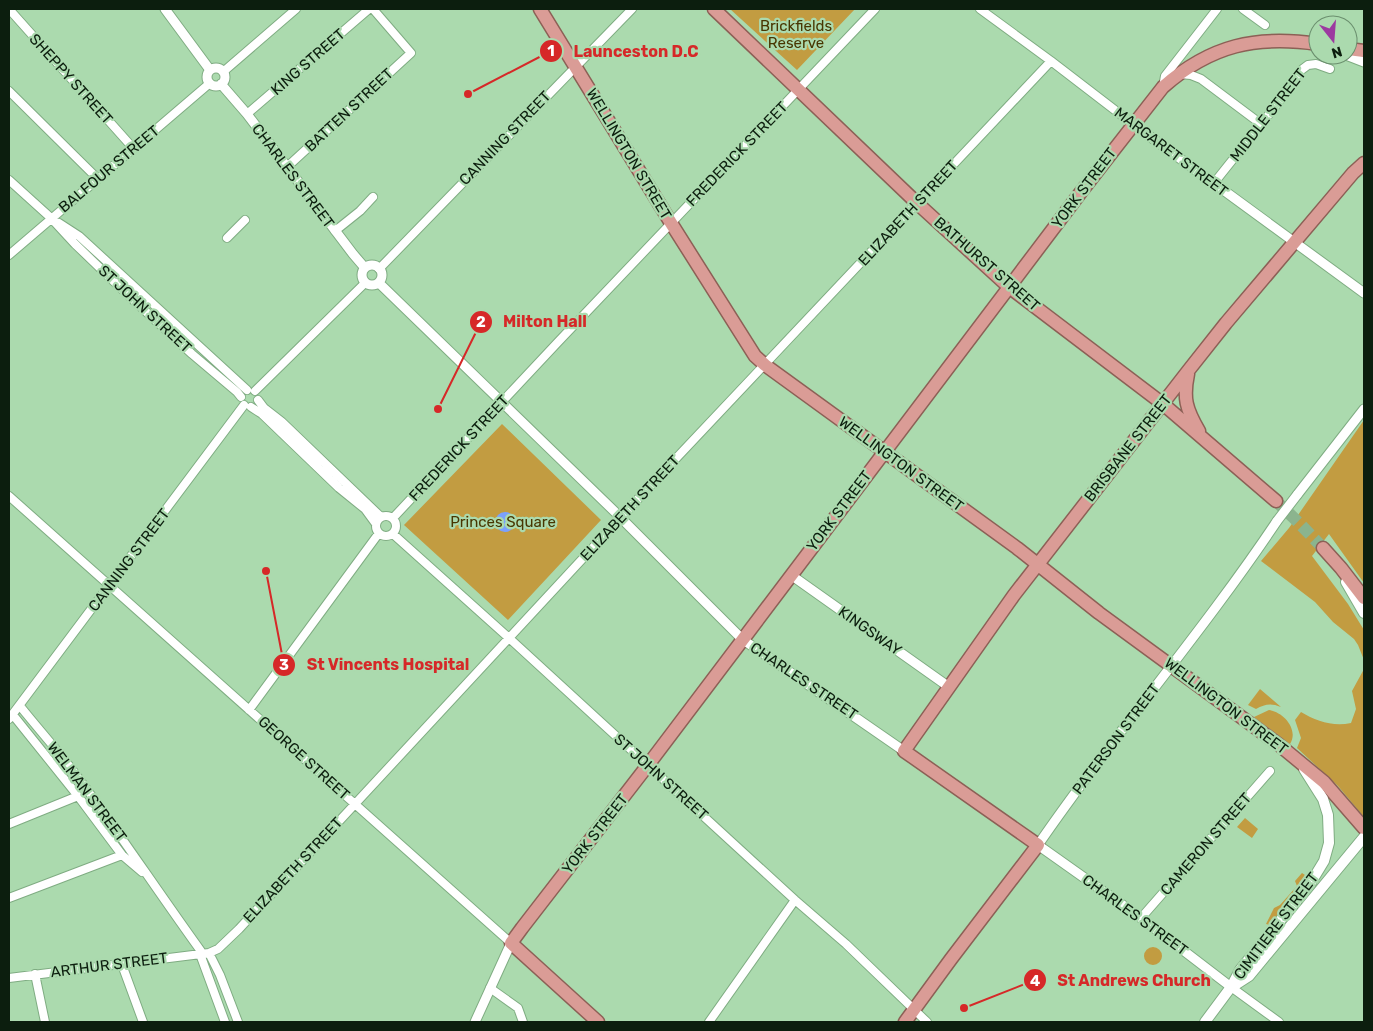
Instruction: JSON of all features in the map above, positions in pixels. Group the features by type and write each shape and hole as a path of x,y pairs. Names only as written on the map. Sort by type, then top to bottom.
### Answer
{"highway":[{"name":"WELLINGTON STREET","path":"540,9 671,223 755,356 765,366 1017,548 1099,613 1172,665 1294,757 1313,772 1336,795 1364,828"},
{"name":"BATHURST STREET","path":"714,9 799,88 918,204 1009,287 1163,404 1276,501"},
{"path":"1163,87 1178,74 1204,58 1230,47 1277,40 1308,43"},
{"name":"YORK STREET","path":"511,943 1163,87"},
{"path":"1353,173 1364,163"},
{"name":"BRISBANE STREET","path":"904,751 1037,565 1232,316 1353,173"},
{"path":"1188,371 1185,387 1186,405 1204,440"},
{"path":"1323,548 1364,598"},
{"name":"CHARLES STREET","path":"904,751 1038,845"},
{"name":"PATERSON STREET","path":"905,1022 950,959 1038,845"},
{"name":"GEORGE STREET","path":"511,943 598,1022"}],"main road":[{"path":"1323,548 1364,613"},
{"name":"CIMITIERE STREET","path":"1205,1022 1231,987 1240,970 1310,884 1326,852 1329,843 1329,826 1326,806 1315,784 1294,757"},
{"name":"CIMITIERE STREET","path":"1231,987 1249,976 1364,837"}],"street":[{"name":"SHEPPY STREET","path":"9,9 133,148"},
{"path":"165,9 210,70"},
{"path":"223,72 296,9"},
{"name":"KING STREET","path":"247,114 369,9"},
{"name":"BATTEN STREET","path":"287,167 411,53 373,9"},
{"name":"CANNING STREET","path":"379,269 632,9"},
{"name":"FREDERICK STREET","path":"393,518 875,9"},
{"name":"MARGARET STREET","path":"980,9 1364,293"},
{"name":"YORK STREET","path":"1163,87 1165,76 1217,9"},
{"path":"1243,9 1265,25"},
{"name":"ELIZABETH STREET","path":"204,953 218,949 239,929 621,518 1051,61"},
{"name":"MIDDLE STREET","path":"1214,183 1278,103 1300,71 1308,65 1316,64 1330,70"},
{"path":"217,68 223,72 224,80 222,84 217,86 210,83 208,75 210,70 217,68"},
{"path":"1178,74 1191,75 1201,79 1261,124"},
{"name":"BALFOUR STREET","path":"9,255 210,83"},
{"name":"CHARLES STREET","path":"222,84 365,268"},
{"path":"9,91 97,178"},
{"name":"BRISBANE STREET","path":"1353,173 1364,155"},
{"name":"ST JOHN STREET","path":"9,180 51,218 75,244 133,299 237,392 245,403 262,414 280,434 324,474 382,517"},
{"path":"335,231 373,197"},
{"name":"ST JOHN STREET","path":"51,218 79,236 228,372 251,390"},
{"path":"227,238 245,220"},
{"path":"374,266 379,269 382,274 379,282 374,285 366,283 362,276 365,268 374,266"},
{"name":"CHARLES STREET","path":"379,282 742,639 904,751"},
{"path":"251,390 258,395 255,405 245,403 243,392 251,390 366,283"},
{"path":"133,299 140,292"},
{"path":"161,325 168,318"},
{"path":"221,379 228,372"},
{"name":"ST JOHN STREET","path":"258,400 264,408 330,468 341,485 365,509 376,524"},
{"name":"CANNING STREET","path":"11,717 245,403"},
{"name":"PATERSON STREET","path":"1038,845 1122,729 1247,565 1297,495 1364,409"},
{"path":"280,434 286,427"},
{"path":"304,456 310,449"},
{"path":"324,474 330,468"},
{"name":"GEORGE STREET","path":"9,496 511,943"},
{"path":"388,516 393,518 396,524 393,534 387,536 379,532 376,524 382,517 388,516"},
{"path":"249,710 379,532"},
{"name":"ST JOHN STREET","path":"393,534 795,900 846,944 928,1022"},
{"name":"KINGSWAY","path":"791,575 949,687"},
{"name":"WELMAN STREET","path":"20,706 78,778 220,975 238,1022"},
{"name":"WELMAN STREET","path":"11,717 78,796 122,855 150,880"},
{"name":"CAMERON STREET","path":"1142,918 1270,771"},
{"path":"9,824 78,796"},
{"name":"CHARLES STREET","path":"1038,845 1142,918 1279,1022"},
{"path":"9,898 122,855"},
{"path":"709,1022 795,900"},
{"name":"YORK STREET","path":"475,1022 511,943"},
{"name":"WELMAN STREET","path":"204,953 225,1022"},
{"name":"ARTHUR STREET","path":"9,978 122,962 204,953"},
{"path":"122,962 143,1022"},
{"path":"34,974 46,1022"},
{"path":"490,988 518,1008 523,1022"}],"green space":[{"name":"Brickfields Reserve","path":"730,9 855,9 797,70"},
{"path":"1364,420 1364,583 1329,534 1312,556 1348,604 1364,630 1364,660 1354,639 1333,622 1315,602 1261,561 1289,528"},
{"name":"Princes Square","path":"502,424 601,520 508,620 404,525"},
{"path":"1364,669 1364,817 1338,786 1297,748 1301,738 1295,720 1301,712 1325,722 1351,723 1356,709 1352,691"},
{"path":"1260,689 1281,707 1268,705 1256,709 1248,705"},
{"path":"1269,710 1280,714 1289,722 1293,733 1290,744 1254,717"},
{"path":"1245,818 1258,829 1252,838 1237,827"},
{"path":"1302,873 1308,877 1270,925 1266,924 1274,908 1280,905 1297,886 1295,881"},
{"path":"1153,947 1161,952 1162,956 1157,964 1153,965 1145,960 1144,956 1149,948"}],"water":[{"path":"505,512 512,515 515,522 512,529 505,532 498,529 495,522 498,515"}],"tunnel":[{"path":"1276,501 1323,548"}],"place":[{"name":"Launceston D.C","path":"468,94"},
{"name":"Milton Hall","path":"438,409"},
{"name":"St Vincents Hospital","path":"266,571"},
{"name":"St Andrews Church","path":"964,1008"}]}
